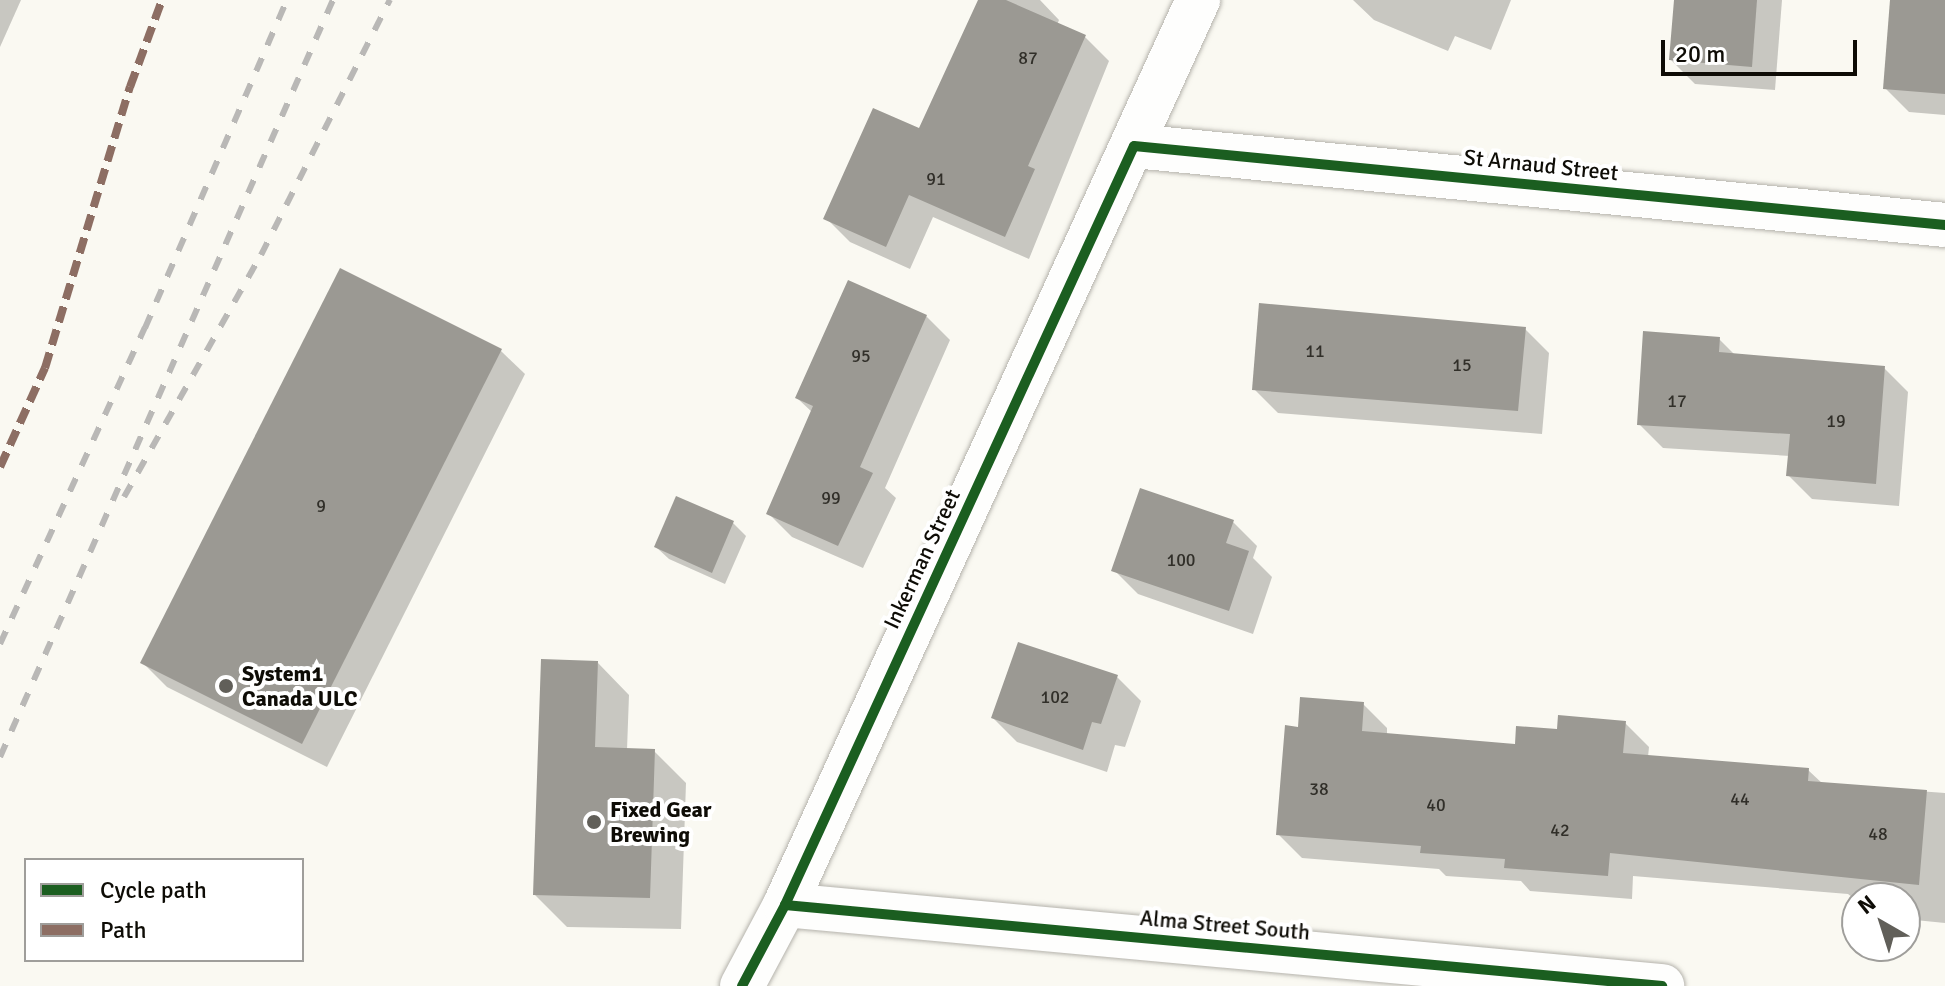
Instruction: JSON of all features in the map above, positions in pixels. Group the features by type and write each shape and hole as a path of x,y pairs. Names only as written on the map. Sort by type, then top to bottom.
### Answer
{"street":[{"name":"Inkerman Street","path":"742,986 785,905 1198,0"},
{"name":"St Arnaud Street","path":"1134,146 1945,225"},
{"name":"Alma Street South","path":"785,905 1662,986"}],"building":[{"path":"978,0 1006,0 1086,35 1028,166 1035,169 1005,237 909,195 886,247 823,219 873,108 919,128"},
{"path":"1674,0 1757,0 1752,67 1669,60"},
{"path":"1890,0 1945,0 1945,94 1883,89"},
{"path":"340,268 502,349 302,744 140,663"},
{"path":"848,280 927,315 860,467 873,473 838,546 766,514 813,406 795,398"},
{"path":"1259,303 1526,327 1518,411 1252,390"},
{"path":"1643,331 1720,337 1719,352 1885,366 1876,484 1786,476 1790,434 1637,425"},
{"path":"1140,488 1234,520 1226,543 1249,551 1229,611 1111,571"},
{"path":"676,496 734,521 712,573 654,547"},
{"path":"1018,642 1118,675 1101,724 1092,722 1083,750 991,718"},
{"name":"Fixed Gear Brewing","path":"541,659 598,661 595,747 655,749 650,898 533,895"},
{"path":"1300,697 1364,702 1362,731 1515,744 1516,726 1557,729 1558,715 1626,721 1623,753 1809,768 1808,781 1927,790 1919,882 1890,882 1610,853 1608,876 1504,868 1505,859 1420,853 1421,846 1276,835 1285,725 1298,727"}],"railway":[{"path":"0,644 145,328 287,0"},
{"path":"0,757 333,0"},
{"path":"124,497 261,255 390,0"}],"marked path":[{"path":"0,467 45,368 130,87 162,0"}],"cycle path":[{"path":"742,986 785,905 1134,146 1945,225"},
{"path":"785,905 1662,986"}],"place":[{"name":"System1 Canada ULC","path":"226,686"},
{"name":"Fixed Gear Brewing","path":"594,822"}]}
